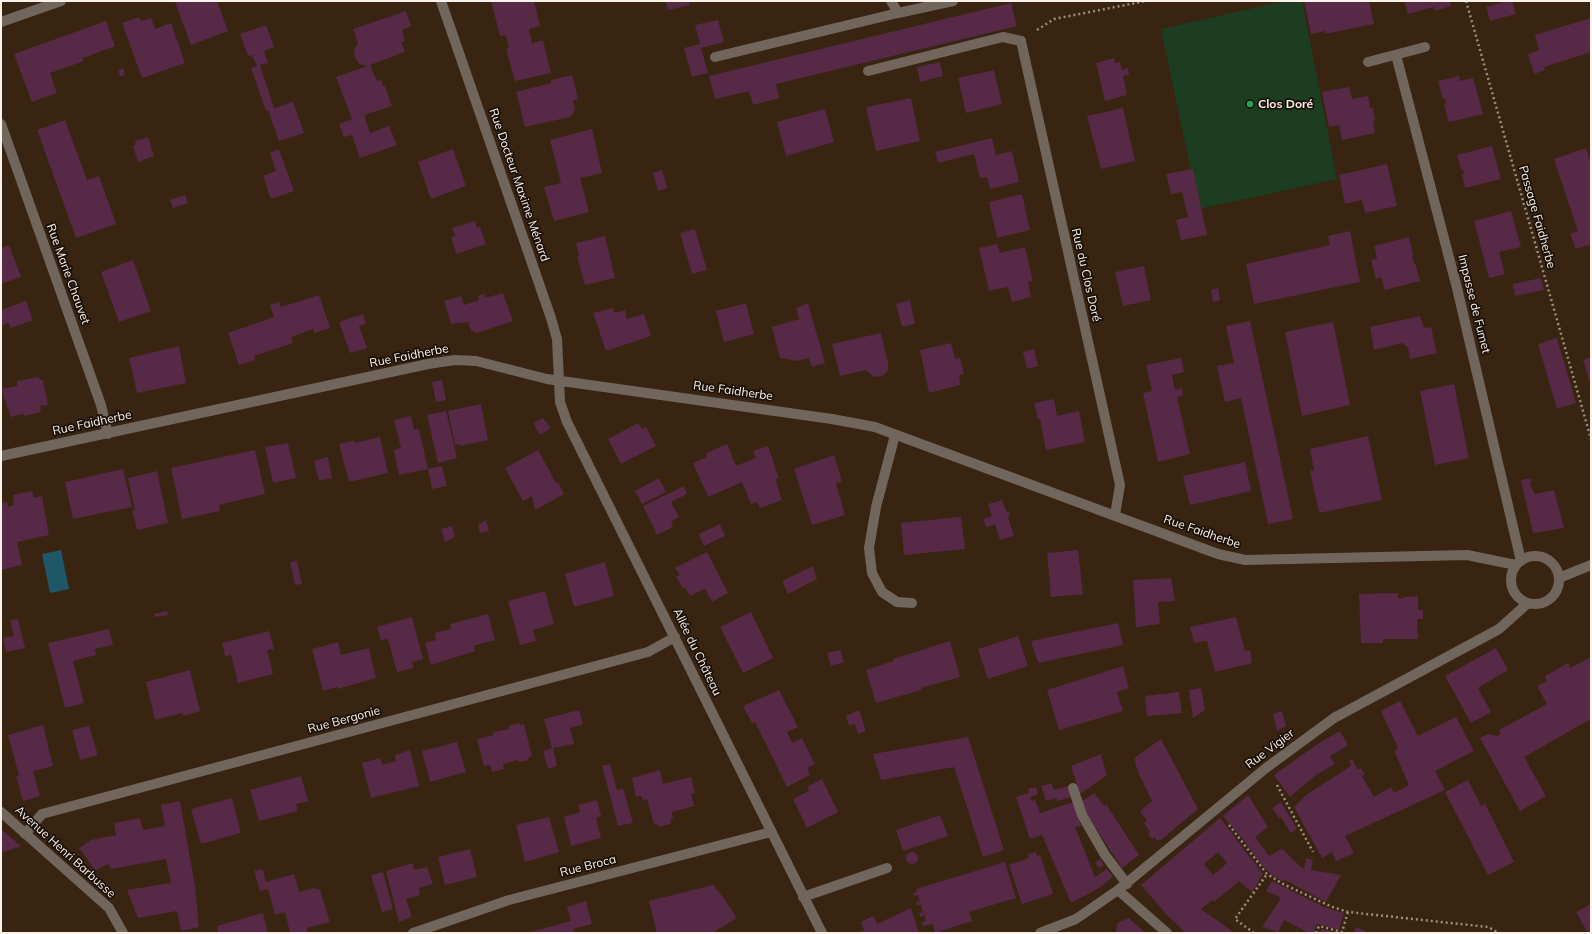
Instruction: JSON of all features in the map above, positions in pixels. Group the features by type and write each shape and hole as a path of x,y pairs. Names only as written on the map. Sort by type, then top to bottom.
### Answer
{"street":[{"path":"1,22 61,1"},
{"name":"Rue Docteur Maxime Ménard","path":"441,1 551,318 557,339 558,380"},
{"path":"891,1 898,13"},
{"path":"715,57 953,1"},
{"path":"868,71 1003,37 1021,41"},
{"name":"Rue du Clos Doré","path":"1021,41 1120,485 1115,515"},
{"path":"1368,62 1425,47"},
{"name":"Impasse de Fumet","path":"1396,55 1457,288 1519,563"},
{"name":"Rue Marie Chauvet","path":"1,124 101,405 108,434"},
{"name":"Rue Faidherbe","path":"1,456 428,364 455,360 476,361 558,380 850,422 875,427 1218,554 1245,560 1467,555 1519,563"},
{"name":"Allée du Château","path":"558,380 560,402 567,422 822,933"},
{"path":"895,435 876,507 869,548 872,573 882,592 897,602 912,603"},
{"path":"1535,556 1542,557 1554,565 1558,571 1559,578 1559,586 1556,593 1550,599 1543,602 1528,603 1516,594 1512,587 1513,572 1519,563 1535,556"},
{"path":"1559,578 1591,566"},
{"name":"Rue Vigier","path":"1040,933 1076,919 1127,884 1266,768 1334,718 1499,629 1528,603"},
{"name":"Rue Bergonie","path":"25,834 42,814 648,652 675,637"},
{"path":"1073,788 1082,815 1105,855 1127,884"},
{"name":"Avenue Henri Barbusse","path":"1,812 109,908 123,933"},
{"name":"Rue Broca","path":"413,933 509,900 771,832"},
{"path":"803,897 887,868"},
{"path":"1118,890 1167,933"}],"path":[{"path":"1021,41 1054,18 1146,1"},
{"name":"Passage Faidherbe","path":"1466,1 1591,439"},
{"path":"1266,768 1300,826 1313,852"},
{"path":"1216,809 1267,874 1283,884 1330,906 1348,912 1488,927 1499,933"},
{"path":"1254,933 1235,919 1267,874"},
{"path":"1316,933 1319,926 1342,932 1348,912"}],"green space":[{"name":"Clos Doré","path":"1285,1 1302,1 1337,179 1199,209 1161,29"}],"water":[{"path":"61,550 69,589 50,593 42,554"}],"building":[{"path":"217,1 228,31 191,45 175,2"},
{"path":"491,1 534,1 540,26 529,29 532,43 543,40 551,73 515,81 506,49 509,48 506,35 500,36"},
{"path":"666,1 689,1 690,5 668,10"},
{"path":"1304,1 1369,1 1374,24 1325,34 1325,31 1311,34"},
{"path":"1404,1 1450,1 1451,6 1435,11 1434,7 1408,14"},
{"path":"1506,1 1512,1 1516,14 1490,21 1486,7"},
{"path":"1011,3 1017,26 776,84 779,98 753,105 749,91 715,99 709,76"},
{"path":"406,11 411,26 402,30 405,41 401,42 405,52 370,65 377,81 381,80 383,86 385,86 392,106 364,115 370,133 389,126 397,145 360,158 352,135 344,137 339,124 352,119 336,77 367,66 359,64 355,58 354,50 358,43 353,29"},
{"path":"139,17 141,21 151,18 155,29 171,23 185,63 142,78 122,23"},
{"path":"1591,18 1591,52 1544,67 1545,70 1534,74 1528,54 1539,50 1535,35"},
{"path":"718,20 724,42 701,48 708,73 692,77 684,48 700,44 695,25"},
{"path":"106,21 115,46 83,58 84,61 50,73 57,93 32,102 14,54"},
{"path":"266,25 274,47 264,51 268,63 260,65 274,108 293,102 304,133 279,141 268,110 266,111 251,68 257,66 252,55 248,56 240,34"},
{"path":"1114,58 1115,63 1120,62 1122,70 1128,68 1129,75 1123,76 1127,95 1105,101 1096,63"},
{"path":"940,62 943,76 920,82 917,67"},
{"path":"123,68 125,75 120,76 118,70"},
{"path":"994,70 1002,104 966,113 958,78"},
{"path":"572,75 578,99 573,101 575,109 573,114 570,117 525,127 516,92 551,83 551,80"},
{"path":"1459,76 1460,81 1473,78 1483,114 1449,122 1444,105 1446,104 1445,99 1443,99 1438,81"},
{"path":"1349,87 1352,99 1368,96 1370,108 1373,108 1375,133 1342,140 1339,125 1329,127 1322,92"},
{"path":"911,98 920,141 876,151 866,107"},
{"path":"1123,108 1135,161 1101,169 1087,116"},
{"path":"825,109 834,142 786,156 777,122"},
{"path":"65,120 87,180 99,176 116,224 76,238 37,130"},
{"path":"592,129 602,173 580,178 589,212 554,221 544,187 561,183 550,140"},
{"path":"148,137 154,156 138,162 133,146 136,145 135,141"},
{"path":"992,138 996,155 1012,151 1019,182 990,189 987,177 980,178 974,154 938,163 935,152"},
{"path":"1492,146 1501,179 1465,188 1462,174 1464,174 1463,169 1461,170 1457,155"},
{"path":"1586,148 1591,163 1591,244 1576,249 1570,234 1578,231 1554,159"},
{"path":"279,149 294,191 271,199 263,176 276,171 270,153"},
{"path":"453,149 466,186 431,199 418,162"},
{"path":"1387,164 1397,206 1365,213 1362,200 1345,204 1339,175"},
{"path":"1193,169 1207,235 1181,240 1176,220 1188,217 1182,192 1171,194 1166,174"},
{"path":"662,170 667,188 658,191 653,173"},
{"path":"1022,194 1030,230 997,238 989,202"},
{"path":"185,195 188,203 173,208 170,200"},
{"path":"1511,211 1521,247 1499,252 1505,274 1489,278 1474,221"},
{"path":"475,221 477,228 480,227 486,244 456,254 451,237 455,236 452,228"},
{"path":"695,229 707,270 692,274 680,233"},
{"path":"1350,231 1360,282 1254,304 1246,264 1330,245 1328,236"},
{"path":"605,236 615,278 585,285 577,257 579,256 576,243"},
{"path":"1409,237 1414,264 1415,263 1420,281 1385,290 1381,277 1376,279 1371,260 1377,259 1374,246"},
{"path":"997,244 1000,253 1025,247 1033,281 1028,282 1031,297 1012,302 1008,287 989,291 979,248"},
{"path":"9,245 21,277 1,284 1,248"},
{"path":"133,260 151,311 119,322 101,272"},
{"path":"1144,266 1151,300 1123,306 1115,272"},
{"path":"1541,278 1544,290 1515,296 1513,284"},
{"path":"1218,288 1220,300 1213,302 1211,290"},
{"path":"503,293 513,321 477,333 471,331 468,322 451,324 444,301 461,296 464,305 479,300 478,296 484,294 485,298"},
{"path":"319,295 330,328 314,333 313,329 291,337 293,343 254,356 255,360 239,365 228,333 274,317 270,305 279,302 281,307"},
{"path":"910,300 915,324 902,327 896,304"},
{"path":"26,301 33,320 11,328 8,323 1,326 1,310"},
{"path":"746,303 754,334 724,342 716,311"},
{"path":"808,303 825,363 812,367 809,358 798,361 780,358 772,327 799,319 796,308"},
{"path":"613,308 615,313 625,310 627,319 644,314 651,336 606,351 593,313"},
{"path":"363,314 366,324 359,326 367,348 350,353 339,322"},
{"path":"1420,316 1424,328 1431,327 1437,353 1410,359 1408,347 1402,343 1374,350 1370,327"},
{"path":"1250,321 1293,519 1268,524 1241,398 1225,402 1217,366 1234,363 1226,326"},
{"path":"1333,322 1350,405 1302,416 1285,332"},
{"path":"881,333 888,363 888,370 886,373 882,376 874,377 866,370 840,376 832,344"},
{"path":"1557,338 1576,403 1557,409 1538,344"},
{"path":"951,343 955,359 960,358 964,374 959,375 960,385 929,393 920,350"},
{"path":"179,346 186,383 137,393 129,358"},
{"path":"1034,349 1038,366 1027,369 1023,352"},
{"path":"1591,357 1591,387 1583,360"},
{"path":"1181,358 1184,372 1172,375 1175,390 1182,388 1183,395 1177,397 1190,454 1158,462 1143,393 1152,391 1146,365"},
{"path":"39,377 40,380 43,380 48,405 40,406 41,412 11,417 1,389 17,386 17,381"},
{"path":"442,380 446,400 436,402 432,382"},
{"path":"1454,384 1469,458 1435,465 1420,391"},
{"path":"1054,399 1057,416 1079,411 1085,442 1046,450 1040,419 1038,419 1034,403"},
{"path":"481,404 488,440 460,446 460,444 455,445 448,411"},
{"path":"446,411 457,458 438,463 427,415"},
{"path":"411,416 414,430 419,429 428,469 399,475 394,450 401,448 394,420"},
{"path":"543,418 551,428 540,435 533,423"},
{"path":"638,423 642,429 646,427 656,446 621,464 608,439"},
{"path":"1368,436 1382,500 1319,513 1310,471 1314,470 1310,449"},
{"path":"380,437 388,473 349,482 339,444 354,441 355,443"},
{"path":"288,443 296,478 273,483 265,447"},
{"path":"727,444 736,466 756,458 753,451 768,446 779,478 775,479 782,500 760,508 757,502 751,504 742,482 708,497 693,463 707,457 706,453"},
{"path":"255,450 265,494 219,505 220,511 182,519 171,468"},
{"path":"538,450 556,483 558,482 564,494 535,510 532,496 523,501 505,468"},
{"path":"834,455 842,481 836,483 845,515 812,525 794,469"},
{"path":"328,457 332,478 319,481 314,461"},
{"path":"1245,462 1251,491 1190,505 1183,476"},
{"path":"442,466 447,486 432,489 428,469"},
{"path":"123,469 132,507 73,519 65,482"},
{"path":"157,471 168,523 137,530 132,510 135,510 128,478"},
{"path":"659,478 666,492 642,504 635,491"},
{"path":"1531,478 1530,485 1535,494 1554,490 1564,528 1533,533 1521,480"},
{"path":"684,486 687,494 671,502 679,517 671,521 673,527 657,535 643,506"},
{"path":"32,491 34,498 42,496 49,535 17,542 22,565 1,570 1,504 7,502 8,507 14,505 13,495"},
{"path":"1002,500 1006,511 1010,513 1008,517 1014,536 1000,540 995,524 986,527 983,519 992,516 988,504"},
{"path":"961,517 965,549 904,555 901,523"},
{"path":"486,520 489,531 480,533 478,525"},
{"path":"720,524 725,536 704,546 699,534"},
{"path":"452,526 455,537 445,542 441,529"},
{"path":"1078,550 1083,594 1051,597 1047,553"},
{"path":"707,552 728,593 712,602 705,589 690,596 685,587 683,589 676,576 680,575 675,568"},
{"path":"297,561 302,584 295,585 290,562"},
{"path":"605,562 614,596 574,607 565,574"},
{"path":"813,566 817,579 788,594 782,581"},
{"path":"1171,578 1175,601 1158,602 1160,624 1136,627 1133,580"},
{"path":"545,591 554,624 533,630 536,641 520,645 508,601"},
{"path":"1398,593 1398,598 1403,599 1403,597 1418,596 1418,610 1423,610 1423,619 1417,619 1418,639 1383,639 1383,643 1361,643 1359,594"},
{"path":"167,611 168,615 155,617 154,614"},
{"path":"751,612 773,658 743,673 720,627"},
{"path":"488,614 495,640 473,646 475,651 431,665 425,643 436,640 435,633 451,629 450,624"},
{"path":"412,617 423,659 412,662 413,668 397,672 388,639 381,640 377,627"},
{"path":"1236,617 1245,651 1250,650 1252,663 1215,672 1207,641 1194,643 1190,627"},
{"path":"18,619 25,648 6,652 3,638 14,636 10,620"},
{"path":"1118,623 1123,645 1038,663 1031,641"},
{"path":"109,629 113,645 95,649 96,655 73,661 84,703 65,708 48,643"},
{"path":"269,631 274,649 267,650 273,674 238,683 231,655 225,656 222,643"},
{"path":"1018,636 1028,666 988,679 978,649"},
{"path":"950,641 960,677 876,703 866,670 893,661 893,659"},
{"path":"338,642 341,655 369,648 376,678 338,689 337,687 323,691 312,649"},
{"path":"1496,648 1508,670 1478,688 1491,712 1471,723 1445,676"},
{"path":"840,650 844,662 831,666 827,653"},
{"path":"1591,657 1591,719 1524,757 1546,796 1520,811 1480,738 1488,734 1497,736 1501,733 1499,730 1547,704 1537,686 1547,681 1545,676 1568,663 1570,668"},
{"path":"1123,666 1129,688 1117,692 1123,711 1059,730 1047,690"},
{"path":"190,670 200,711 183,716 182,713 155,720 146,682"},
{"path":"1201,688 1205,710 1193,718 1189,690"},
{"path":"779,690 798,727 787,732 792,743 802,738 815,764 807,768 810,775 787,787 755,722 752,723 743,706"},
{"path":"1179,692 1182,713 1147,716 1145,696"},
{"path":"1400,701 1418,736 1456,717 1474,751 1435,771 1445,790 1345,836 1354,853 1336,861 1332,852 1322,858 1294,807 1306,795 1351,766 1349,761 1352,759 1358,770 1361,768 1365,774 1362,776 1374,797 1391,787 1394,793 1409,785 1394,751 1398,748 1381,711"},
{"path":"579,710 583,724 570,728 574,744 553,748 557,766 548,769 543,751 552,748 544,719"},
{"path":"859,710 866,731 858,734 855,724 849,726 846,716"},
{"path":"1282,711 1286,726 1277,731 1273,714"},
{"path":"519,723 521,725 524,724 532,756 529,757 528,760 520,762 517,760 503,764 504,769 492,772 490,765 484,766 477,739 494,735 493,732 509,729 510,725"},
{"path":"43,725 53,766 33,771 40,796 23,801 16,776 19,775 8,735"},
{"path":"89,726 98,755 80,760 72,730"},
{"path":"1340,731 1348,745 1330,756 1335,764 1316,775 1290,797 1274,775 1316,745"},
{"path":"968,737 1004,850 983,857 954,767 881,780 873,754"},
{"path":"1161,739 1198,809 1161,840 1160,839 1157,841 1154,837 1152,839 1148,834 1150,832 1144,823 1147,821 1140,811 1152,801 1138,772 1134,758"},
{"path":"457,742 466,772 430,782 422,751"},
{"path":"410,750 419,786 371,798 362,763 380,758 382,765 396,761 395,755"},
{"path":"1101,754 1107,775 1080,794 1071,766"},
{"path":"610,764 617,790 623,788 633,823 618,826 602,766"},
{"path":"660,770 663,784 691,777 695,793 691,794 694,806 672,812 673,819 670,820 671,824 658,827 657,823 654,824 647,799 643,800 641,796 636,797 632,778"},
{"path":"301,776 308,801 296,804 298,811 259,821 250,790"},
{"path":"822,779 838,812 807,828 793,799 809,791 807,787"},
{"path":"1468,780 1481,806 1485,804 1514,862 1488,875 1445,792"},
{"path":"1051,783 1054,790 1068,786 1072,797 1057,801 1056,798 1046,801 1041,786"},
{"path":"1036,787 1038,794 1030,797 1031,801 1035,800 1040,813 1073,802 1081,826 1075,827 1095,877 1107,869 1113,877 1099,888 1071,903 1042,835 1030,839 1016,797 1029,793 1028,789"},
{"path":"1094,793 1104,806 1106,804 1139,855 1122,868 1085,812 1082,801"},
{"path":"1248,795 1268,827 1255,837 1269,856 1282,849 1304,869 1306,858 1313,860 1311,870 1341,875 1326,902 1285,880 1282,881 1273,876 1258,861 1246,843 1223,816"},
{"path":"232,798 241,833 201,844 191,809"},
{"path":"597,800 601,816 596,818 601,838 571,846 564,817 580,812 578,805"},
{"path":"180,801 195,886 199,927 181,931 177,911 138,918 127,890 171,883 166,859 111,869 108,864 95,871 81,850 78,849 91,840 116,835 114,823 140,818 143,830 165,826 161,805"},
{"path":"1281,802 1297,829 1291,833 1281,817 1279,818 1272,808"},
{"path":"940,815 948,836 903,851 896,830"},
{"path":"549,817 559,852 525,862 516,825"},
{"path":"1220,818 1263,874 1252,892 1239,881 1214,902 1212,900 1201,909 1235,933 1186,933 1166,914 1141,885","holes":["1218,852 1227,863 1213,875 1204,864"]},
{"path":"1,829 21,846 1,853"},
{"path":"470,849 477,877 445,885 438,857"},
{"path":"910,852 914,852 918,858 914,864 910,864 906,860 906,856"},
{"path":"1036,852 1037,856 1040,855 1053,894 1022,904 1009,865 1029,858 1028,854"},
{"path":"1100,859 1104,865 1099,868 1095,863"},
{"path":"1005,862 1016,898 969,912 972,921 935,933 933,924 923,926 922,922 926,921 924,915 920,917 919,913 923,912 921,905 917,906 916,902 920,901 918,895 914,896 913,893 917,892 916,889"},
{"path":"413,863 414,870 427,867 433,884 419,888 420,895 406,899 412,917 399,922 386,871"},
{"path":"263,869 266,882 294,874 299,892 314,888 320,890 330,922 307,928 308,933 290,933 285,912 275,915 268,889 260,891 254,871"},
{"path":"383,872 393,909 382,912 371,875"},
{"path":"1272,881 1326,908 1344,913 1339,930 1317,924 1314,933 1309,933 1284,920 1278,932 1262,927 1281,898 1266,891"},
{"path":"713,885 737,918 712,933 657,933 649,901"},
{"path":"586,901 592,924 573,929 574,933 527,933 571,921 567,907"},
{"path":"1591,904 1591,933 1588,933 1576,912"},
{"path":"911,908 919,933 859,933 864,930 861,922 873,916 877,924"},
{"path":"263,913 268,933 218,933 217,926"},
{"path":"1129,918 1145,933 1116,933 1117,923"},
{"path":"1356,927 1366,931 1365,933 1354,933"},
{"path":"1323,929 1335,933 1318,933"}],"place":[{"name":"Clos Doré","path":"1250,104"}]}
